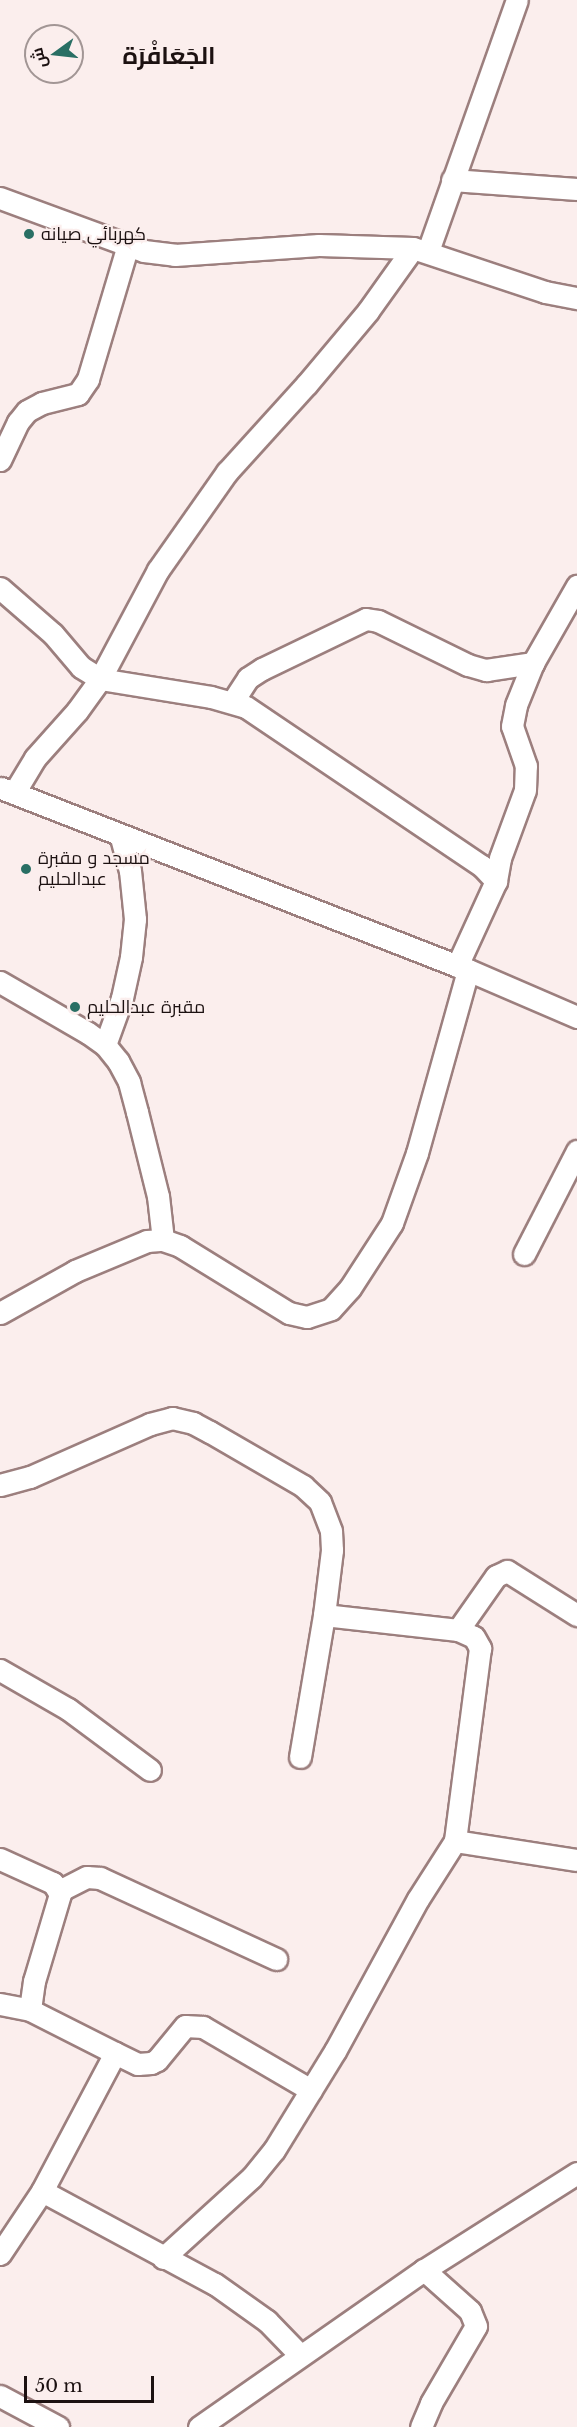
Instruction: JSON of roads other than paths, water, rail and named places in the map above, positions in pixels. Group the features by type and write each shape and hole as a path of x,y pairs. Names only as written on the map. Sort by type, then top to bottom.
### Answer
{"street":[{"path":"517,0 452,180 420,249 313,377 227,472 158,570 100,679 77,711 7,790 121,837 462,968 577,1017"},
{"path":"452,180 577,189"},
{"path":"0,198 128,245 175,255 319,245 420,249 545,292 577,298"},
{"path":"0,459 18,422 27,411 42,403 78,394 88,379 128,245"},
{"path":"0,1312 75,1271 147,1241 163,1240 180,1246 289,1313 307,1317 331,1309 350,1288 392,1223 417,1153 462,968 496,881 500,858 528,777 512,726 516,705 533,663 577,586"},
{"path":"0,588 52,634 81,667 100,679 234,701 246,707 482,866 496,881"},
{"path":"234,701 248,678 366,619 378,621 468,665 486,670 533,663"},
{"path":"105,1045 122,998 131,957 135,919 130,871 121,837"},
{"path":"0,982 105,1045 129,1082 158,1196 163,1240"},
{"path":"524,1254 577,1151"},
{"path":"0,1485 30,1477 162,1420 172,1418 193,1423 303,1486 320,1502 331,1531 332,1550 324,1615 300,1757"},
{"path":"458,1630 496,1576 507,1571 577,1615"},
{"path":"163,2258 262,2166 311,2090 377,1978 418,1899 455,1841 480,1648 474,1637 458,1630 324,1615"},
{"path":"0,1670 68,1709 150,1770"},
{"path":"455,1841 577,1860"},
{"path":"0,1858 53,1883 61,1899 34,1982 30,2010"},
{"path":"59,1891 87,1877 100,1878 276,1959"},
{"path":"0,2004 30,2010 138,2064 158,2060 185,2026 203,2026 311,2090"},
{"path":"0,2254 42,2191 115,2053"},
{"path":"199,2427 424,2270 577,2173"},
{"path":"42,2191 215,2284 267,2321 300,2355"},
{"path":"421,2427 431,2403 476,2326 470,2311 424,2270"},
{"path":"0,2396 58,2427"}],"place":[{"name":"كهربائي صيانه","path":"29,234"},
{"name":"مسجد و مقبرة عبدالحليم","path":"26,869"},
{"name":"مقبرة عبدالحليم","path":"75,1007"}],"district":[{"name":"الجَعَافْرَة","path":"169,56"}]}
